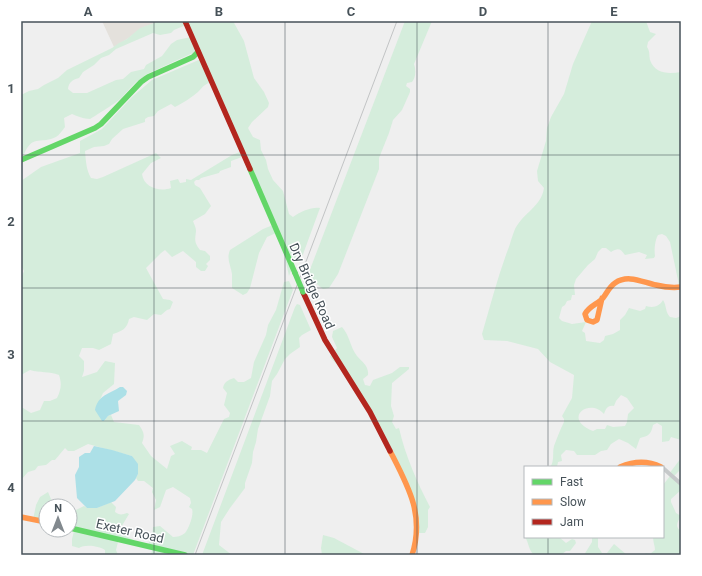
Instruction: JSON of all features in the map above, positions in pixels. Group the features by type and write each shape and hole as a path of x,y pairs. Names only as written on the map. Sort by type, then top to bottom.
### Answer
{"street":[{"name":"Dry Bridge Road","path":"185,21 325,340 376,424 406,483 418,523 416,543 412,555"},
{"path":"21,160 95,128 101,124 141,82 148,77 193,57 198,52"},
{"path":"602,298 614,284 618,281 627,279 638,279 661,286 681,287"},
{"path":"622,466 630,463 640,462 650,463 657,466"},
{"path":"664,470 681,484"},
{"path":"21,517 38,520"},
{"name":"Exeter Road","path":"78,530 185,555"}],"shaded area":[{"path":"102,21 160,21 142,28 114,47"}],"green space":[{"path":"160,21 233,21 244,41 254,78 264,92 269,103 268,107 252,122 248,128 253,137 260,140 261,150 266,160 268,169 273,180 283,191 289,214 293,217 306,210 320,208 302,257 297,253 289,276 283,249 276,233 267,237 259,253 250,288 247,293 243,295 232,288 232,274 229,259 230,250 263,229 273,225 242,157 231,161 231,167 220,171 219,173 196,180 194,182 195,185 200,188 211,206 205,214 193,221 196,230 196,243 200,250 205,251 210,256 210,260 206,264 208,266 205,271 201,271 196,267 196,262 183,251 172,257 165,250 146,268 163,299 173,302 170,309 161,315 154,314 147,320 134,317 129,319 124,329 113,334 111,344 99,350 93,348 82,348 79,356 84,361 84,371 82,377 97,372 105,361 115,363 114,384 103,393 99,402 104,421 111,415 114,422 139,425 144,434 142,443 151,456 167,469 171,456 175,454 170,446 182,441 192,447 191,450 201,450 207,453 224,419 229,417 230,413 224,405 227,393 223,388 224,384 228,380 234,378 238,382 244,382 251,378 254,362 266,335 268,325 276,310 284,282 289,281 293,290 193,555 151,555 152,550 147,549 153,527 160,526 173,537 178,537 185,533 192,518 192,509 189,507 191,503 190,498 173,487 166,490 160,507 154,510 156,500 152,492 153,488 144,481 138,481 136,478 138,474 132,456 88,444 74,451 68,451 65,448 55,460 52,460 46,465 38,466 35,470 28,472 21,480 21,408 31,413 40,410 44,401 50,401 57,398 61,384 59,375 48,372 30,370 21,375 21,279 24,271 21,265 21,181 41,167 80,153 80,141 102,129 132,97 152,80 201,59 197,51 145,75 119,100 90,119 72,114 64,118 65,127 56,137 33,142 26,150 23,157 21,157 21,95 38,89 58,78 67,70 112,48 127,39 140,28","holes":["186,25 191,37 177,40 171,44 162,56 146,65 144,69 131,72 123,79 116,80 87,93 73,93 68,89 71,82 79,78 83,72 94,65 101,58 109,55 116,49 153,33 160,35 171,33 174,30","211,82 240,152 232,155 191,180 186,179 186,182 180,183 178,179 170,181 171,188 167,189 153,188 143,179 142,174 151,163 161,158 156,153 103,177 97,179 91,178 87,168 85,151 94,147 109,144 112,139 123,129 145,122 145,119 154,116 158,111 171,104 175,107 193,96 205,85"]},
{"path":"405,21 432,21 414,64 415,76 412,82 407,83 406,86 410,89 410,92 402,110 393,120 379,158 379,169 338,274 329,288 323,289 313,281 306,280"},
{"path":"592,21 646,21 650,32 656,34 648,42 647,47 652,65 662,72 681,72 681,289 679,289 670,242 666,236 662,234 658,235 655,242 654,258 645,259 647,255 639,252 625,255 619,249 611,252 606,248 602,248 598,252 595,259 576,279 574,285 575,295 572,295 571,300 567,301 562,307 559,318 562,321 572,324 586,322 582,331 585,333 586,341 600,343 604,340 605,336 620,330 620,320 629,308 640,311 645,309 646,306 658,306 663,300 667,313 670,317 676,318 681,316 681,440 671,437 669,441 662,442 662,426 657,423 653,425 649,434 640,438 636,449 619,439 611,444 607,450 601,451 595,455 577,455 574,451 566,450 561,455 562,461 558,462 557,466 551,466 554,446 564,422 562,416 572,398 574,375 550,362 538,349 507,341 484,340 482,334 500,272 515,229 523,218 536,205 542,195 544,188 538,181 537,171 546,141 547,128 551,117 564,94 573,64","holes":["621,395 627,398 634,408 628,414 625,426 613,427 607,425 605,429 597,429 593,431 584,426 579,420 581,411 586,408 598,409 604,414 608,407 614,406"]},
{"path":"297,304 300,305 311,330 299,338 300,347 285,359 272,381 270,396 258,429 252,463 245,483 245,488 221,522 219,545 232,555 202,555 295,307"},
{"path":"342,327 347,334 355,353 365,364 367,369 368,375 363,379 365,385 370,386 373,380 392,373 400,367 409,367 409,369 392,383 391,406 394,416 392,422 396,429 399,428 412,468 430,507 428,510 428,527 425,533 418,533 412,498 386,440 340,368 330,357 337,348 332,337 333,331"},
{"path":"681,458 680,470 673,477 681,486 681,490 671,499 671,502 676,513 681,516 677,526 681,531 681,555 647,555 645,553 650,554 655,550 653,538 664,538 664,484 670,476 669,474"},
{"path":"48,492 51,498 40,498"},
{"path":"38,501 38,522 33,520"},
{"path":"111,502 116,507 116,513 129,514 120,529 124,535 135,541 118,542 116,550 118,555 105,555 105,550 96,547 85,546 79,548 72,546 72,538 78,538 78,509 84,506 87,508 97,508"},
{"path":"323,535 334,538 366,555 322,555 321,548"},
{"path":"525,538 560,538 566,543 572,539 575,540 576,543 570,551 566,551 561,555 534,555"},
{"path":"592,538 598,538 598,547 602,553 607,553 614,544 627,555 584,555 592,542"}],"water":[{"path":"120,387 123,387 127,391 126,395 118,401 119,411 108,416 104,421 102,421 95,410 96,405 101,398"},
{"path":"94,446 112,450 132,456 138,464 138,474 135,480 115,501 97,508 87,508 77,498 75,475 79,467 79,457 85,453 90,453"}],"railway":[{"path":"195,555 397,21"}],"traffic: fast":[{"path":"21,160 95,128 101,124 141,82 148,77 193,57 198,52"},
{"path":"250,169 295,273"},
{"path":"295,273 303,292"},
{"path":"78,530 185,555"}],"traffic: slow":[{"path":"602,298 597,320 593,322 587,320 585,314 587,311 601,300 603,298 610,288 620,280 630,279 662,286 681,287"},
{"path":"390,451 403,476 413,501 417,527 416,540 412,555"},
{"path":"622,466 630,463 640,462 651,463 658,466"},
{"path":"21,517 38,520"}],"traffic: jam":[{"path":"185,21 250,169"},
{"path":"303,292 325,340 370,412 390,451"}]}
